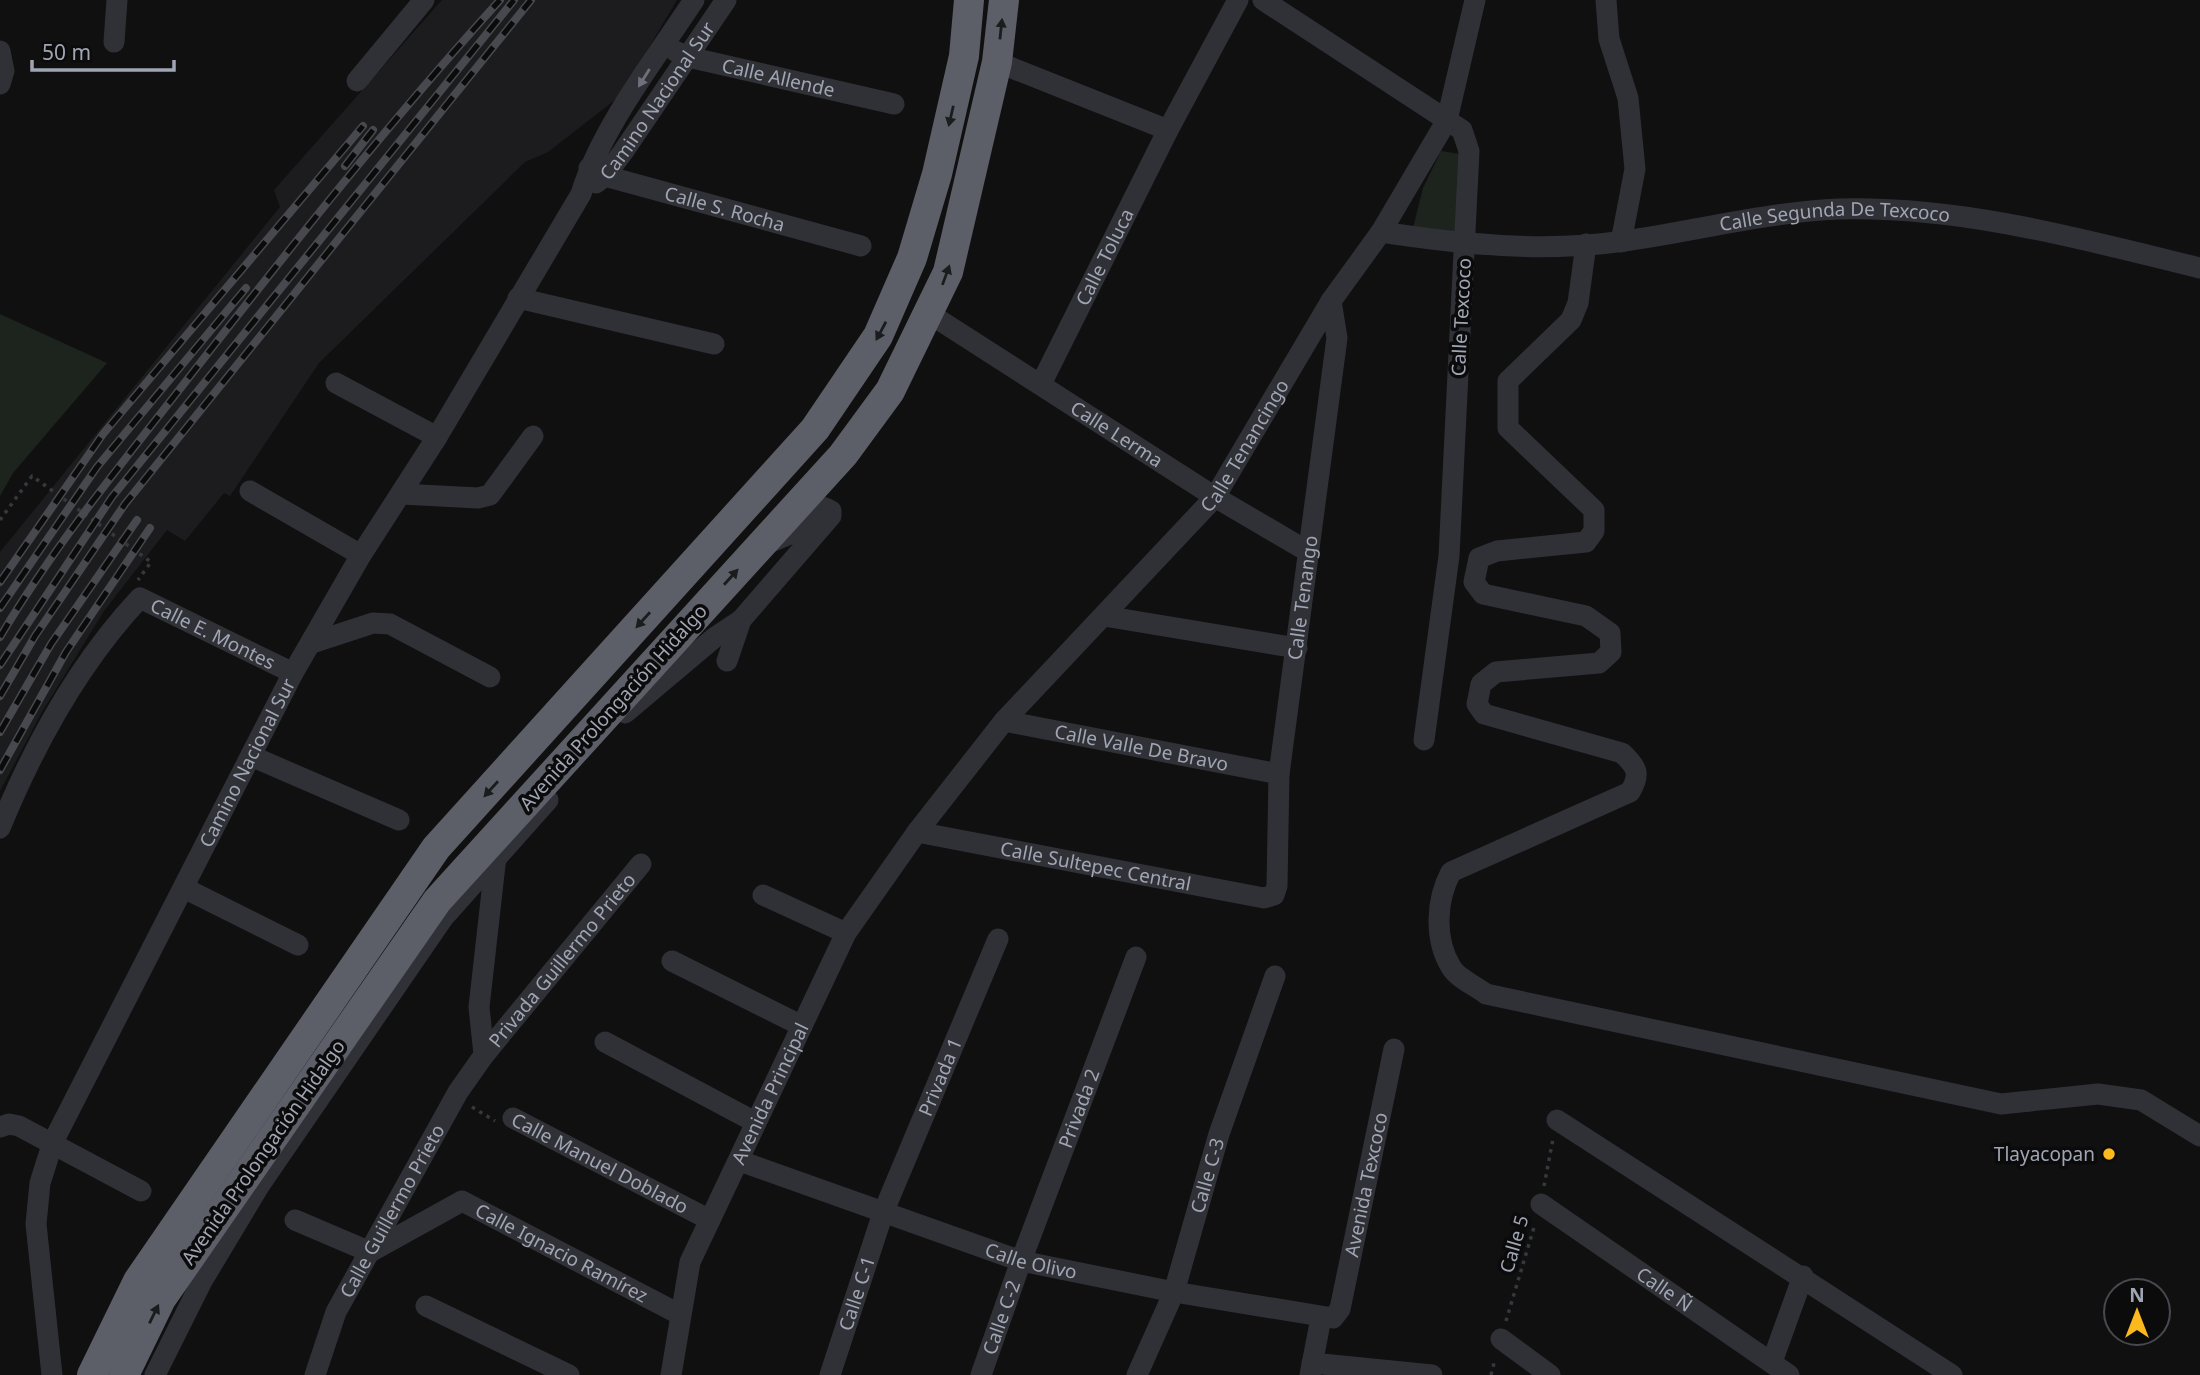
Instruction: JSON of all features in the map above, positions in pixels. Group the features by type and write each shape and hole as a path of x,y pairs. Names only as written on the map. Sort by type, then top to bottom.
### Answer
{"highway":[{"name":"Avenida Prolongación Hidalgo","path":"92,1375 138,1281 436,848 815,429 856,371 897,301 912,258 937,174 964,56 969,0"},
{"name":"Avenida Prolongación Hidalgo","path":"124,1375 161,1299 437,901 843,455 890,391 930,314 948,272 998,62 1003,0"},
{"path":"856,371 890,391"}],"street":[{"path":"114,41 117,0"},
{"path":"357,81 424,0"},
{"name":"Camino Nacional Sur","path":"597,172 664,46 694,0"},
{"name":"Camino Nacional Sur","path":"52,1375 36,1224 40,1183 54,1142 293,673 360,555 437,437 581,194 688,57 726,0"},
{"name":"Calle Toluca","path":"1041,384 1168,130 1238,0"},
{"name":"Calle Texcoco","path":"1263,0 1462,130 1469,151 1449,556 1423,740"},
{"name":"Calle Tenancingo","path":"917,832 1004,721 1215,497 1331,301 1381,232 1447,121 1475,0"},
{"path":"1606,0 1609,39 1628,98 1635,169 1621,242"},
{"name":"Calle Allende","path":"664,46 688,57 894,104"},
{"path":"0,51 4,71 0,84"},
{"path":"998,62 1168,130"},
{"name":"Calle S. Rocha","path":"597,172 861,246"},
{"name":"Calle Segunda De Texcoco","path":"1381,232 1465,245 1586,244 1621,242 1839,209 1934,214 2047,231 2200,268"},
{"path":"1586,244 1578,303 1571,320 1508,380 1506,410 1508,428 1594,510 1594,531 1586,542 1497,551 1479,558 1474,582 1483,594 1586,616 1610,633 1611,652 1599,663 1496,672 1481,684 1477,704 1484,713 1622,753 1636,767 1638,779 1630,792 1451,872 1441,891 1440,940 1452,969 1486,994 2001,1104 2098,1094 2141,1100 2200,1136"},
{"path":"519,298 714,344"},
{"name":"Calle Tenango","path":"1274,895 1277,886 1279,774 1337,338 1331,301"},
{"name":"Calle Lerma","path":"930,314 1215,497 1307,551"},
{"path":"336,383 437,437"},
{"path":"401,494 478,498 490,495 533,436"},
{"path":"250,491 360,555"},
{"path":"155,1375 197,1291 259,1186 443,918 632,705 741,620 802,551 831,512 825,508 820,510 797,531 758,547"},
{"name":"Calle E. Montes","path":"134,605 140,598 293,673"},
{"path":"0,828 51,722 85,666 134,605"},
{"path":"1104,616 1297,648"},
{"path":"727,661 741,620"},
{"path":"312,643 373,623 390,624 490,677"},
{"name":"Calle Valle De Bravo","path":"1004,721 1279,774"},
{"path":"251,755 398,820"},
{"name":"Calle Sultepec Central","path":"917,832 1264,898 1274,895"},
{"name":"Avenida Principal","path":"671,1375 679,1314 690,1262 846,933 917,832"},
{"path":"484,1055 479,1007 496,856"},
{"name":"Privada Guillermo Prieto","path":"484,1055 641,864"},
{"path":"184,888 298,945"},
{"path":"762,895 846,933"},
{"name":"Privada 1","path":"883,1213 998,939"},
{"name":"Privada 2","path":"1021,1261 1136,957"},
{"path":"672,961 802,1027"},
{"name":"Calle C-3","path":"1137,1375 1174,1292 1219,1134 1275,976"},
{"path":"605,1042 755,1122"},
{"name":"Avenida Texcoco","path":"1311,1369 1327,1318 1340,1309 1394,1049"},
{"name":"Calle Guillermo Prieto","path":"315,1375 335,1312 456,1096 484,1055"},
{"name":"Calle Manuel Doblado","path":"513,1118 710,1220"},
{"path":"1557,1119 1952,1375"},
{"path":"0,1128 9,1124 19,1126 54,1142 141,1191"},
{"name":"Calle Olivo","path":"740,1161 1021,1261 1174,1292 1327,1318"},
{"name":"Calle Ignacio Ramírez","path":"370,1252 462,1201 679,1314"},
{"name":"Calle Ñ","path":"1541,1203 1780,1368"},
{"name":"Calle C-1","path":"830,1375 883,1213"},
{"path":"295,1220 370,1252"},
{"name":"Calle C-2","path":"981,1375 1021,1261"},
{"path":"1780,1368 1803,1276"},
{"path":"426,1306 569,1375"},
{"path":"1501,1339 1550,1375"},
{"path":"1311,1369 1432,1375"}],"path":[{"path":"0,520 32,476 150,562 124,598 134,605"},
{"name":"Calle Manuel Doblado","path":"456,1096 486,1117 506,1126 513,1118"},
{"name":"Calle 5","path":"1491,1375 1541,1203 1557,1119"}],"shaded area":[{"path":"442,0 677,0 620,96 548,152 525,162 319,363 230,496 224,493 185,541 167,530 104,611 42,712 0,791 0,552 280,207 274,190"},
{"path":"1441,151 1460,154 1455,234 1413,228 1423,188"},
{"path":"0,314 107,363 13,473 0,496"}],"railway":[{"path":"0,637 44,569 115,471 303,232 380,138 500,0"},
{"path":"0,665 112,497 514,0"},
{"path":"0,696 35,636 125,504 531,0"},
{"path":"0,582 103,434 363,126"},
{"path":"345,166 373,130"},
{"path":"0,608 97,467 246,288"},
{"path":"0,732 51,644 137,520"},
{"path":"0,770 66,652 150,528"}],"place":[{"name":"Tlayacopan","path":"2109,1154"}]}
